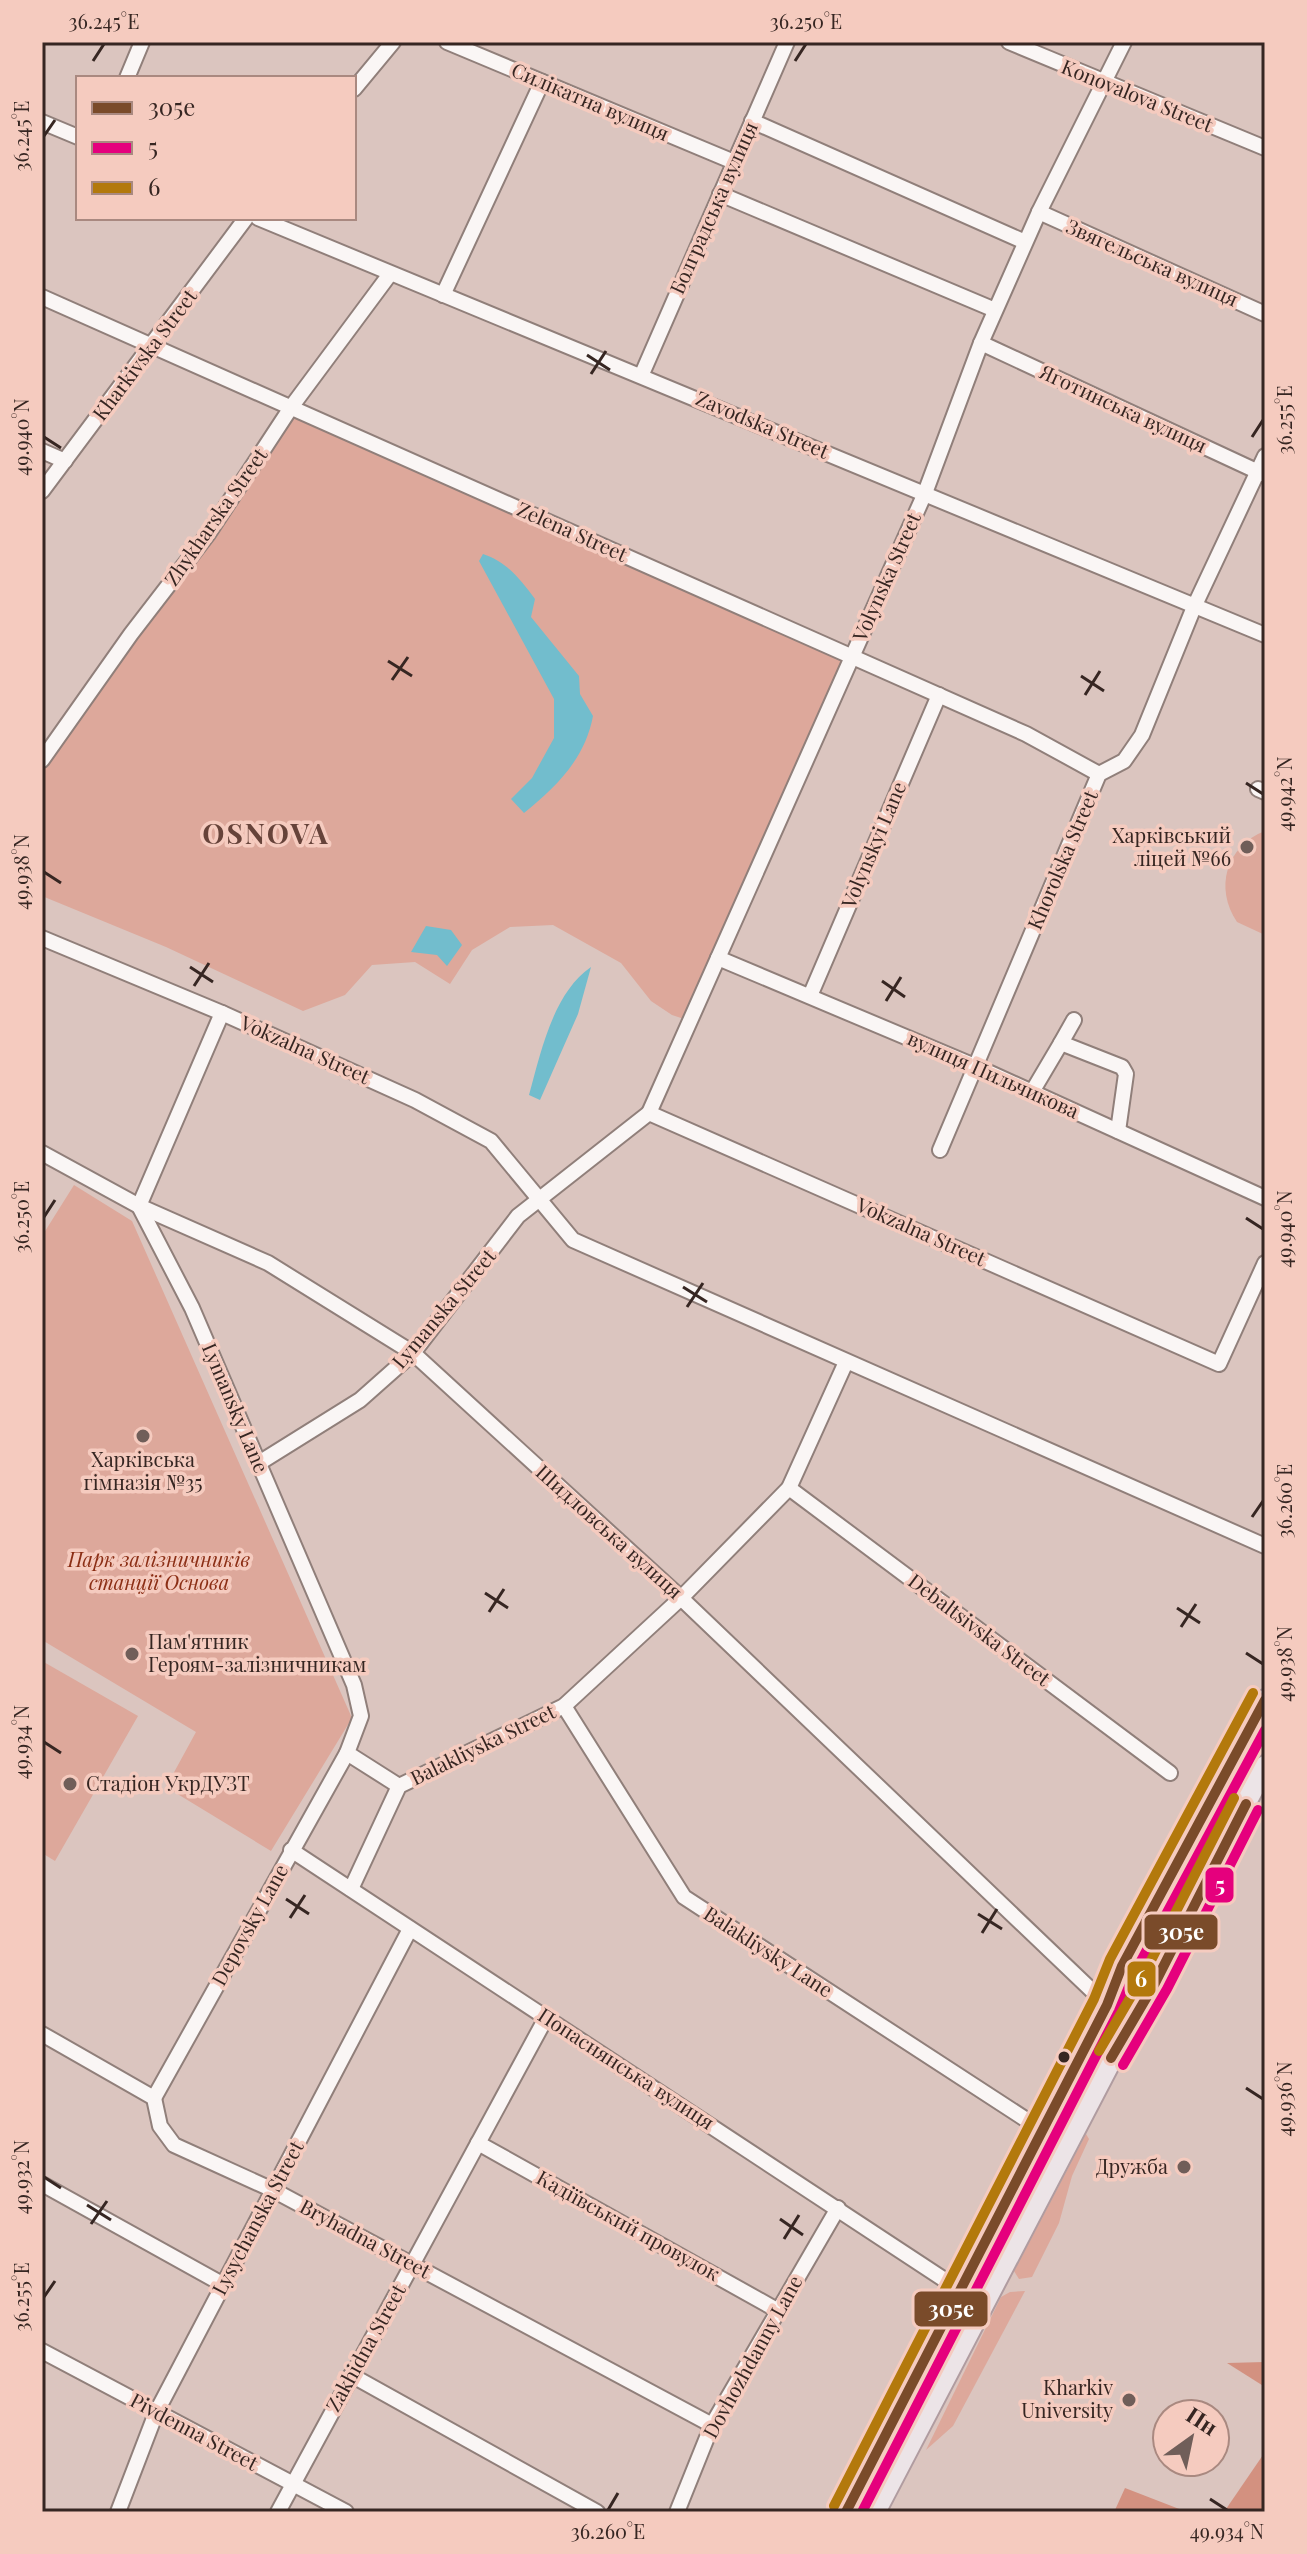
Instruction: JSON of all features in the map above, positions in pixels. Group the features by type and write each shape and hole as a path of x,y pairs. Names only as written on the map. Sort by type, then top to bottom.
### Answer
{"main road":[{"path":"846,2512 1107,2005 1122,1966 1265,1700"},
{"path":"875,2512 1095,2086 1155,1983 1265,1766"},
{"path":"1122,1966 1155,1983"}],"street":[{"path":"128,76 142,42"},
{"path":"356,87 393,42"},
{"name":"Силікатна вулиця","path":"447,42 734,162"},
{"name":"Болградська вулиця","path":"642,374 787,42"},
{"name":"Konovalova Street","path":"1009,42 1104,84 1265,148"},
{"name":"Volynska Street","path":"649,1113 925,493 981,343 1025,242 1124,42"},
{"path":"443,295 542,82"},
{"path":"752,121 1025,242"},
{"path":"42,122 76,136"},
{"path":"720,194 995,310"},
{"name":"Звягельська вулиця","path":"1039,212 1265,314"},
{"name":"Kharkivska Street","path":"42,491 245,220"},
{"name":"Zavodska Street","path":"263,220 642,374 1265,635"},
{"name":"Zhykharska Street","path":"42,760 131,634 208,534 292,406 390,274"},
{"name":"Zelena Street","path":"42,297 1026,734 1099,774"},
{"name":"Яготинська вулиця","path":"981,343 1262,473"},
{"path":"42,451 65,461"},
{"name":"Khorolska Street","path":"940,1150 1099,774 1124,761 1142,735 1194,607 1262,473 1265,456"},
{"name":"Volynskyi Lane","path":"810,996 939,695"},
{"name":"Vokzalna Street","path":"42,938 222,1013 415,1100 491,1141 573,1240 1265,1546"},
{"name":"вулиця Пильчикова","path":"718,958 977,1067 1265,1198"},
{"path":"139,1206 222,1013"},
{"path":"1032,1092 1074,1020"},
{"path":"1061,1043 1122,1067 1126,1074 1118,1131"},
{"path":"542,1200 649,1113"},
{"name":"Vokzalna Street","path":"649,1113 1219,1364 1265,1263"},
{"name":"Шидловська вулиця","path":"42,1153 139,1206 268,1263 413,1353 681,1598 1107,2005"},
{"name":"Lymanska Street","path":"259,1463 360,1400 413,1353 518,1216 542,1200"},
{"name":"Lymansky Lane","path":"139,1206 192,1308 359,1701 361,1716 347,1753"},
{"name":"Balakliyska Street","path":"351,1889 399,1786 564,1706 681,1598 789,1488 846,1362"},
{"name":"Debaltsivska Street","path":"789,1488 1170,1773"},
{"name":"Balakliysky Lane","path":"564,1706 684,1897 1042,2130"},
{"path":"347,1753 399,1786"},
{"name":"Depovsky Lane","path":"154,2098 347,1753"},
{"name":"Попаснянська вулиця","path":"291,1850 960,2290"},
{"name":"Lysychanska Street","path":"118,2512 156,2413 410,1929"},
{"name":"Zakhidna Street","path":"278,2512 547,2016"},
{"path":"42,2034 154,2098"},
{"name":"Bryhadna Street","path":"154,2098 160,2126 174,2145 273,2190 712,2425"},
{"name":"Кадіївський провулок","path":"478,2143 777,2310"},
{"path":"42,2184 224,2285"},
{"name":"Dovhozhdanny Lane","path":"677,2512 712,2425 838,2208"},
{"name":"Pivdenna Street","path":"42,2351 346,2512"},
{"path":"351,2375 597,2512"}],"green space":[{"path":"292,406 850,657 690,1021 672,1015 651,1001 621,963 553,925 510,927 472,950 450,984 415,962 372,965 345,995 303,1011 166,947 42,896 42,760"},
{"path":"1265,831 1265,935 1237,922 1226,896 1225,882 1233,857 1252,838"},
{"name":"Парк залізничників станції Основа","path":"74,1185 132,1221 352,1718 271,1851 166,1787 196,1732 42,1640 42,1236"},
{"name":"Стадіон УкрДУЗТ","path":"42,1661 138,1716 55,1861 42,1853"},
{"path":"1265,1712 1265,1744 1152,1962 1145,1965 1138,1958"},
{"path":"1121,1988 1131,1989 1135,1996 868,2512 853,2512"},
{"path":"1086,2134 1089,2139 1072,2176 1059,2223 1032,2277 1019,2279 1014,2271"},
{"path":"1025,2291 953,2426 926,2450 1001,2297 1010,2292"}],"shaded area":[{"path":"1265,2362 1265,2387 1227,2363"},
{"path":"1265,2452 1265,2512 1224,2512"},
{"path":"1125,2488 1187,2512 1115,2510"}],"water":[{"path":"483,554 506,566 535,599 531,617 579,676 580,694 593,716 583,746 568,771 524,813 511,799 532,778 554,738 554,699 479,561"},
{"path":"426,926 451,930 462,945 447,966 437,955 411,952"},
{"path":"591,967 578,1014 540,1100 529,1095 550,1025 567,992"}],"transit line":[{"name":"6","path":"834,2506 1094,1999 1110,1959 1253,1693"},
{"name":"305e","path":"846,2512 1107,2005 1122,1966 1265,1700"},
{"name":"5","path":"862,2512 1119,2011 1135,1972 1265,1730"},
{"name":"6","path":"1099,2051 1143,1976 1234,1798"},
{"name":"305e","path":"1111,2058 1155,1983 1246,1804"},
{"name":"5","path":"1123,2065 1167,1989 1258,1810"}],"place":[{"name":"Харківський ліцей №66","path":"1247,847"},
{"name":"Харківська гімназія №35","path":"143,1436"},
{"name":"Пам'ятник Героям-залізничникам","path":"132,1654"},
{"name":"Стадіон УкрДУЗТ","path":"70,1784"},
{"name":"Дружба","path":"1184,2167"},
{"name":"Kharkiv University","path":"1129,2400"}],"district":[{"name":"OSNOVA","path":"266,834"}]}
